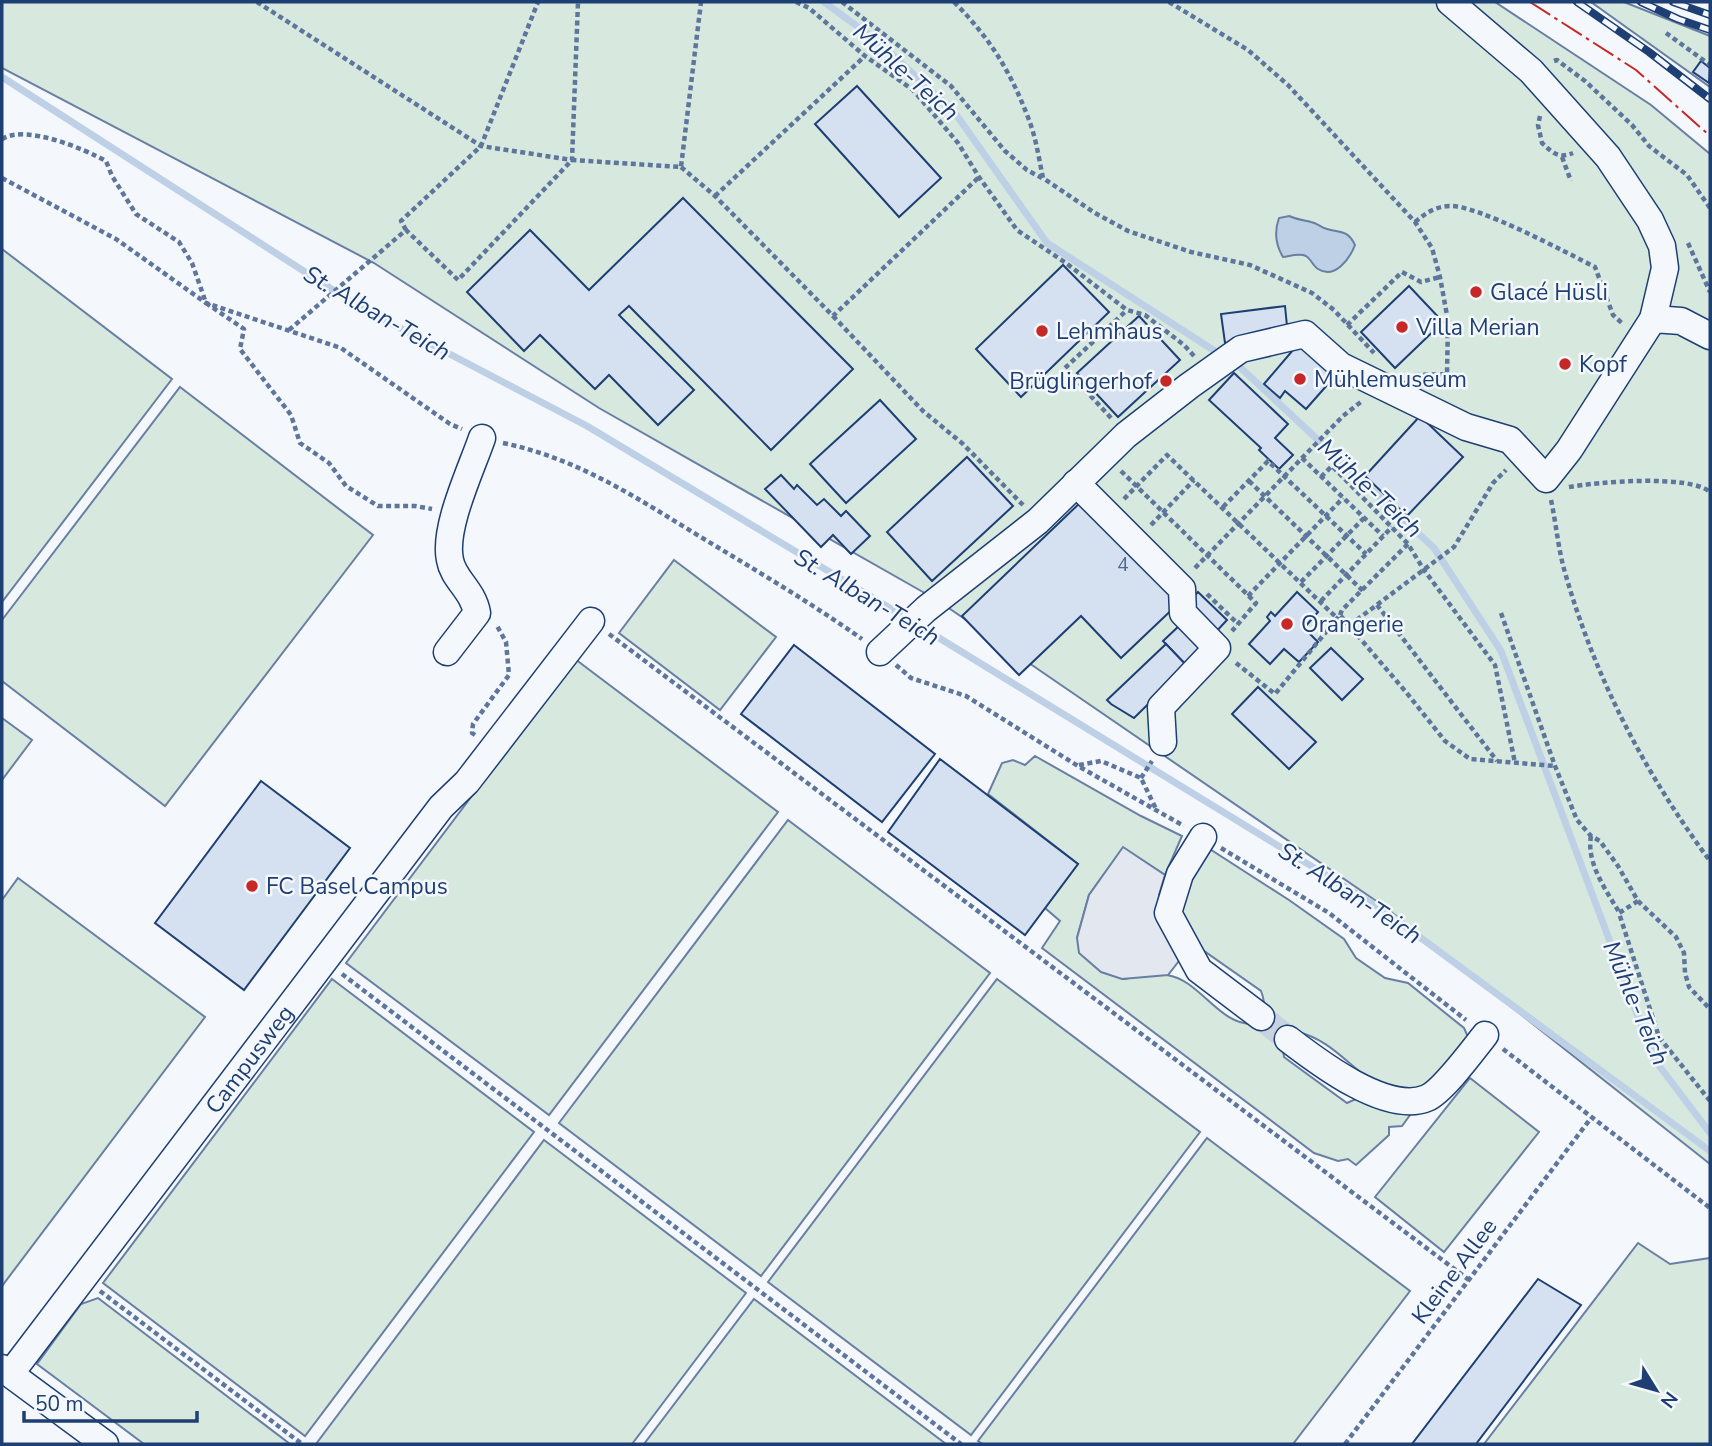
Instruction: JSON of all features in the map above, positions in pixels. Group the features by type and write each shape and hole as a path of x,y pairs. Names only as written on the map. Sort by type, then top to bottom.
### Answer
{"lane":[{"path":"890,643 926,610 1038,521 1126,435 1224,361 1305,334 1341,366 1381,373 1465,427 1510,440 1546,479 1569,450 1649,325 1665,268 1662,246 1650,220 1608,157 1531,71 1450,2"},
{"path":"1649,325 1681,321 1710,336"},
{"path":"447,652 477,613 474,600 450,563 447,539 482,438"},
{"path":"1076,483 1182,589 1182,613 1217,648 1161,708 1163,742"},
{"name":"Campusweg","path":"6,1370 83,1278 441,807 467,782 591,621"},
{"path":"1203,837 1180,874 1168,913 1199,970 1261,1017"},
{"path":"1288,1039 1324,1067 1364,1090 1406,1102 1428,1098 1458,1070 1485,1035"},
{"path":"6,1370 105,1444"}],"path":[{"path":"257,2 481,146 572,160 681,167 715,196 923,411 963,444 1038,521"},
{"path":"538,2 481,146 401,221 406,230 458,280 572,160 578,2"},
{"path":"681,167 701,2"},
{"path":"796,2 810,8 865,56 913,90 958,143 1017,230 1066,263 1127,310 1145,315 1184,345 1224,361"},
{"path":"842,2 951,86 1004,150 1027,170 1128,231 1191,252 1250,265 1312,293 1334,310 1347,325 1381,373 1343,416 1187,576"},
{"path":"954,2 980,28 1007,68 1030,122 1043,178"},
{"path":"1169,2 1248,50 1288,85 1415,222 1432,248 1448,321 1447,374 1411,375"},
{"path":"1665,33 1710,65"},
{"path":"715,196 865,56"},
{"path":"1531,71 1557,60 1586,81 1632,125 1649,146 1687,174 1710,208"},
{"path":"2,139 7,136 33,135 82,148 107,160 112,176 136,214 179,242 192,263 206,303 244,329 240,349 290,415 300,443 329,463 346,486 378,506 415,506 456,512"},
{"path":"1562,157 1571,181"},
{"path":"833,316 979,177"},
{"path":"1415,222 1428,211 1451,206 1470,210 1534,236 1595,267 1613,315 1625,325 1649,325"},
{"path":"289,330 406,230"},
{"path":"1347,325 1402,272 1421,282 1440,277"},
{"path":"1126,435 1065,368 1127,310"},
{"path":"1105,455 1256,603 1217,648 1275,694 1342,610 1408,544"},
{"path":"1122,500 1167,455 1301,583 1350,625 1445,741 1471,759 1555,765"},
{"path":"1302,458 1383,536"},
{"path":"1223,508 1268,461 1366,554"},
{"path":"1321,477 1332,466 1408,544 1424,570 1495,665 1515,763"},
{"path":"1546,479 1566,488 1587,484 1669,480 1706,488 1710,492"},
{"path":"1546,479 1563,568 1605,686 1647,769 1710,861"},
{"path":"1150,527 1194,480"},
{"path":"1249,481 1363,591"},
{"path":"1350,625 1454,547 1493,484"},
{"path":"1248,596 1343,498"},
{"path":"1301,583 1364,518"},
{"path":"1321,601 1392,527"},
{"path":"1197,586 1238,624"},
{"path":"474,600 491,614 506,642 508,655 509,675 472,724 472,733 492,749"},
{"path":"1377,605 1497,761"},
{"path":"1501,613 1577,820 1591,836 1600,841 1639,901 1676,937 1684,953 1689,987 1710,1009"},
{"path":"591,621 1469,1280"},
{"path":"1078,765 1101,761 1141,778 1157,811"},
{"path":"1591,836 1589,849 1599,878 1619,913 1659,1037 1710,1101"},
{"path":"1619,913 1639,901"},
{"path":"324,961 961,1444"},
{"name":"Kleine Allee","path":"1345,1444 1591,1118"},
{"path":"83,1278 302,1444"}],"shaded area":[{"path":"2,2 1495,2 1651,105 1710,154 1710,1164 1385,907 937,600 599,408 374,263 2,68"},
{"path":"1591,2 1624,2 1710,36 1710,87"},
{"path":"2,249 172,379 2,602"},
{"path":"180,387 373,535 165,806 2,681 2,620"},
{"path":"674,560 776,637 720,710 619,633"},
{"path":"575,659 778,812 549,1115 346,963"},
{"path":"2,718 32,740 2,780"},
{"path":"1035,756 1182,836 1165,875 1123,848 1089,895 1077,938 1123,979 1167,975 1189,985 1219,1010 1240,1022 1252,1024 1262,1013 1264,1001 1261,991 1190,941 1178,910 1205,846 1344,939 1356,958 1385,978 1408,983 1464,1028 1468,1037 1458,1052 1421,1091 1386,1089 1321,1041 1297,1032 1283,1050 1284,1057 1347,1103 1358,1098 1413,1111 1402,1126 1389,1127 1389,1135 1356,1165 1348,1159 1338,1161 1314,1153 1042,948 1060,921 1045,908 1078,864 988,794 1002,763 1013,760 1025,765"},
{"path":"788,820 990,973 761,1276 559,1123"},
{"path":"1123,847 1165,875 1159,895 1158,912 1182,957 1168,975 1122,979 1101,972 1079,953 1077,938 1089,895"},
{"path":"18,878 205,1017 2,1286 2,900"},
{"path":"332,979 534,1132 305,1436 103,1283"},
{"path":"997,979 1200,1132 971,1435 768,1282"},
{"path":"1470,1078 1539,1132 1444,1252 1375,1197"},
{"path":"1207,1138 1410,1291 1293,1444 983,1444 978,1441"},
{"path":"544,1140 746,1293 632,1444 316,1444"},
{"path":"1638,1243 1670,1264 1710,1258 1710,1444 1484,1444"},
{"path":"98,1298 290,1444 144,1444 37,1364 81,1304"},
{"path":"754,1299 946,1444 644,1444"}],"water":[{"path":"1289,216 1347,234 1355,245 1350,256 1336,270 1330,272 1316,268 1306,256 1283,257 1277,243 1276,228 1279,218"}],"building":[{"path":"1701,61 1710,68 1709,83 1693,72"},
{"path":"857,86 941,178 899,217 815,124"},
{"path":"683,198 853,369 771,450 629,306 619,315 694,390 658,425 609,375 595,389 540,335 524,351 467,292 530,230 589,290"},
{"name":"Lehmhaus","path":"1063,265 1109,312 1021,397 976,349"},
{"name":"Villa Merian","path":"1409,286 1443,322 1395,368 1361,332"},
{"path":"1285,306 1288,336 1225,343 1221,314"},
{"path":"1139,316 1180,360 1118,417 1077,373"},
{"name":"Mühlemuseum","path":"1299,343 1336,375 1306,409 1285,391 1280,398 1264,384"},
{"path":"1234,373 1288,424 1275,438 1293,455 1279,469 1259,450 1261,448 1209,400"},
{"path":"880,400 916,439 846,503 810,464"},
{"path":"1420,416 1463,457 1407,516 1365,476"},
{"path":"967,457 1013,506 932,581 887,532"},
{"path":"781,475 794,489 797,485 817,505 824,499 841,516 846,511 870,536 851,554 833,535 821,547 765,489"},
{"path":"1084,499 1181,601 1121,658 1081,616 1019,675 962,616"},
{"path":"1198,592 1227,620 1213,635 1184,607"},
{"name":"Orangerie","path":"1297,592 1318,612 1304,628 1318,642 1299,662 1284,649 1270,664 1249,644 1270,621 1267,617 1271,612 1275,616"},
{"path":"1180,625 1207,652 1189,668 1163,641"},
{"path":"1166,644 1187,666 1134,718 1111,704 1107,700"},
{"path":"794,645 935,754 882,822 741,714"},
{"path":"1331,648 1363,679 1342,700 1310,668"},
{"path":"1258,687 1316,742 1289,769 1232,714"},
{"path":"940,759 1078,864 1025,935 888,832"},
{"name":"FC Basel Campus","path":"261,781 350,848 244,990 155,923"},
{"path":"1538,1279 1581,1305 1476,1444 1412,1444"}],"waterway":[{"name":"Mühle-Teich","path":"824,2 880,43 955,113 1047,243 1221,355"},
{"name":"St. Alban-Teich","path":"2,77 358,306 587,426 908,619"},
{"name":"Mühle-Teich","path":"1231,361 1434,548 1501,651 1654,1059 1710,1133"},
{"name":"St. Alban-Teich","path":"918,625 1383,910 1710,1151"}],"tunnel":[{"path":"1261,1017 1288,1039"}],"railway":[{"path":"1577,2 1710,99"},
{"path":"1641,2 1710,30"},
{"path":"1673,2 1710,15"}],"power":[{"path":"1530,2 1636,70 1710,136"}],"place":[{"name":"Glacé Hüsli","path":"1476,292"},
{"name":"Villa Merian","path":"1402,327"},
{"name":"Lehmhaus","path":"1042,331"},
{"name":"Kopf","path":"1565,364"},
{"name":"Mühlemuseum","path":"1300,379"},
{"name":"Brüglingerhof","path":"1166,381"},
{"name":"Orangerie","path":"1287,624"},
{"name":"FC Basel Campus","path":"252,886"}]}
